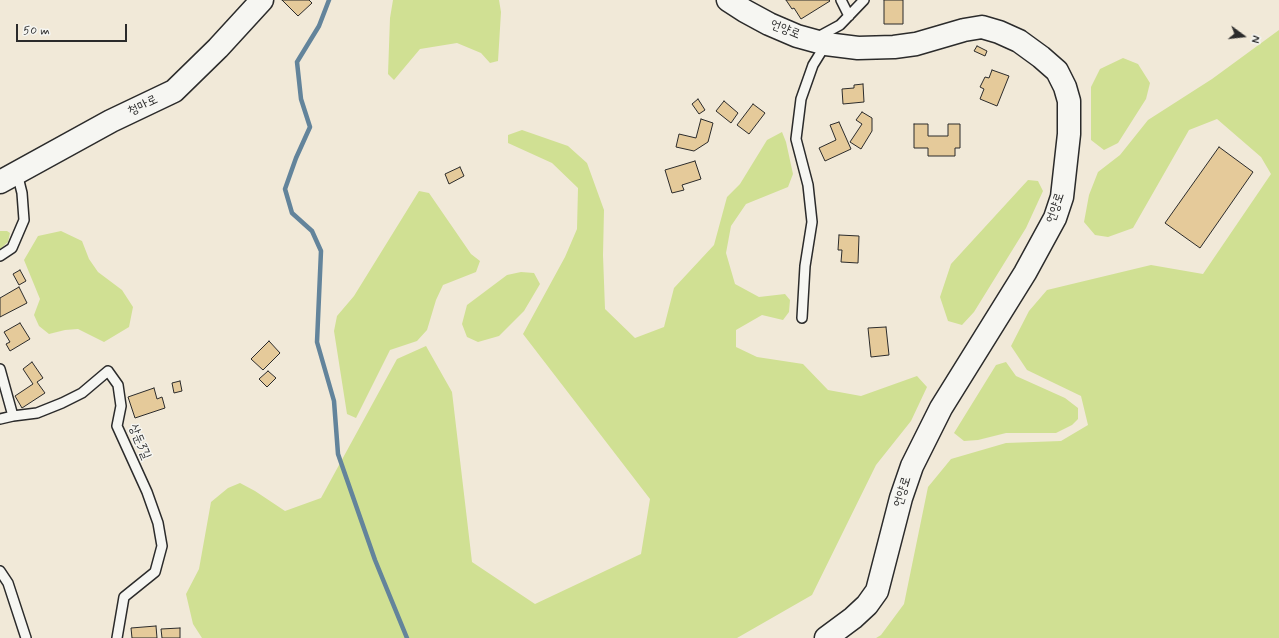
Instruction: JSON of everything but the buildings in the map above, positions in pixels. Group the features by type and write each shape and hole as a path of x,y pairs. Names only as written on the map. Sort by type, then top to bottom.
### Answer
{"street":[{"name":"청마로","path":"8,178 111,121 174,91 218,48 262,0"},
{"name":"언양로","path":"728,0 769,24 797,36 819,42 858,48 894,47 916,44 964,30 982,27 999,32 1019,41 1057,71 1070,101 1068,142 1062,197 1055,218 1025,273 941,408 912,466 901,498 877,591 867,605 853,618 826,638"}],"lane":[{"path":"840,0 850,16"},
{"path":"802,318 805,266 812,222 808,185 796,139 801,99 813,65 819,42 850,16 864,0"},
{"path":"0,256 12,248 24,220 22,193 8,178"},
{"path":"0,369 13,416 0,418"},
{"name":"상둔3길","path":"13,416 37,413 62,403 82,393 108,372 118,385 121,406 117,426 147,492 158,523 162,546 156,572 124,597 117,638"},
{"path":"0,572 8,583 26,638"}],"green space":[{"path":"393,0 499,0 501,12 498,61 490,63 481,53 457,43 420,49 394,80 388,74 390,18"},
{"path":"1279,30 1279,638 876,638 881,635 904,604 928,487 951,459 1006,443 1061,441 1088,425 1081,396 1027,370 1011,346 1029,311 1047,290 1151,265 1203,274 1271,174 1261,157 1217,119 1189,130 1133,228 1108,237 1095,235 1084,222 1089,195 1098,172 1120,155 1148,120 1212,79"},
{"path":"1123,58 1138,64 1150,83 1146,99 1118,143 1104,150 1091,140 1091,87 1100,69"},
{"path":"522,130 568,146 587,163 604,210 603,255 605,309 635,338 664,327 674,288 714,245 727,197 740,184 767,140 782,132 786,142 793,174 788,187 746,204 731,226 726,253 735,284 759,297 785,294 790,300 789,312 783,320 762,315 736,330 736,347 757,357 803,364 828,390 861,396 917,376 927,387 911,421 876,465 812,595 737,638 202,638 193,624 186,594 199,569 211,502 228,488 240,483 285,511 321,498 397,359 426,346 452,392 472,562 535,604 641,554 650,499 523,334 565,257 577,229 578,188 552,163 508,143 508,135"},
{"path":"1028,180 1038,181 1043,191 1026,228 974,312 962,325 948,321 940,297 951,264"},
{"path":"419,191 429,193 471,254 480,261 476,272 443,285 436,300 427,330 417,341 390,350 356,418 347,414 334,331 337,316 354,296"},
{"path":"0,231 7,231 10,233 8,242 0,249"},
{"path":"61,231 82,241 89,259 98,272 122,290 133,307 129,327 104,342 78,329 65,330 49,334 39,326 34,315 40,299 24,260 38,236"},
{"path":"521,272 534,273 540,284 524,311 499,336 478,342 467,337 462,324 467,305 507,275"},
{"path":"1006,362 1016,376 1065,398 1078,408 1078,419 1072,425 1056,433 1006,433 978,440 964,441 954,433 996,365"}],"waterway":[{"path":"329,0 319,26 297,62 301,99 310,127 296,158 285,189 292,213 312,231 321,251 317,342 334,401 338,454 375,560 407,638"}]}
